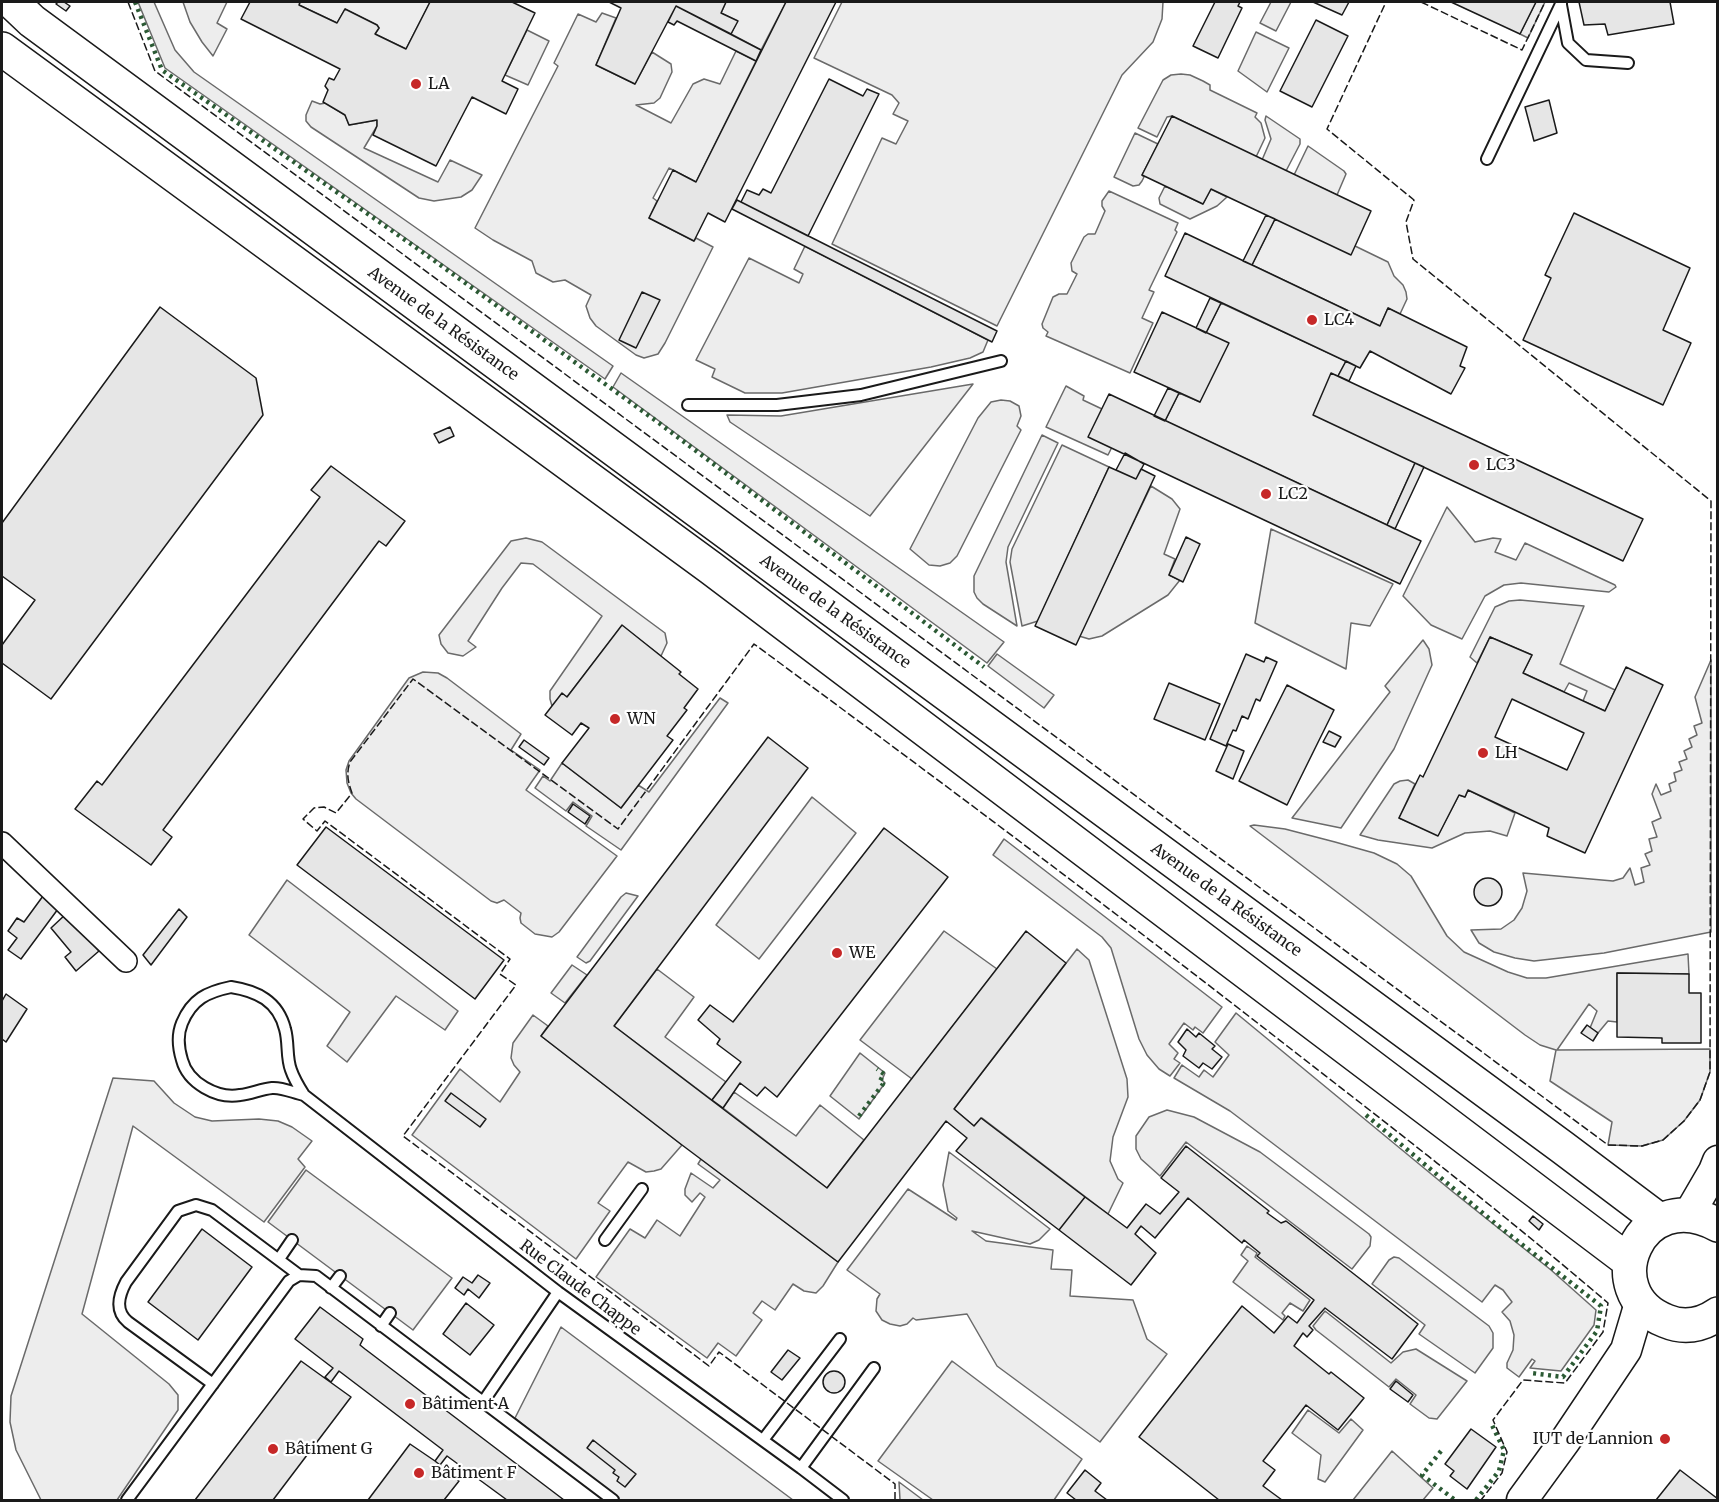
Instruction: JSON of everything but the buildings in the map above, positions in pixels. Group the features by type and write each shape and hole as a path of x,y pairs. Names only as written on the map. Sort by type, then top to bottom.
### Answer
{"main road":[{"name":"Avenue de la Résistance","path":"12,2 32,21 1552,1140 1689,1220"},
{"path":"2,49 711,568 1630,1262"},
{"path":"1689,1220 1645,1231 1635,1245 1630,1262 1631,1284 1640,1303 1655,1317 1675,1325 1691,1326 1714,1321"}],"street":[{"path":"2,843 126,961"},
{"path":"1689,1220 1718,1161"},
{"path":"1522,1500 1626,1350 1640,1303"},
{"path":"1626,1350 1652,1334 1675,1325"}],"lane":[{"path":"1561,3 1568,43 1586,60 1628,63"},
{"path":"1487,159 1561,3"},
{"path":"688,405 777,405 861,395 1001,361"},
{"path":"231,987 250,990 266,998 279,1012 286,1030 286,1049 291,1071 304,1095 275,1088 240,1096 222,1095 206,1089 193,1078 183,1064 178,1047 179,1030 196,1000 213,990 231,987"},
{"name":"Rue Claude Chappe","path":"304,1095 558,1292 843,1500"},
{"path":"605,1240 642,1189"},
{"path":"213,1384 121,1316 118,1305 121,1292 178,1211 196,1205 212,1210 299,1275"},
{"path":"279,1259 292,1240"},
{"path":"127,1500 289,1281 299,1275 316,1276 613,1500"},
{"path":"331,1288 340,1276"},
{"path":"483,1402 558,1292"},
{"path":"381,1326 390,1313"},
{"path":"763,1440 840,1339"},
{"path":"801,1468 874,1368"}],"shaded area":[{"path":"138,2 154,2 175,50 194,72 613,366 605,379 165,68"},
{"path":"183,2 227,2 217,23 227,29 213,56 190,22"},
{"path":"300,2 430,2 406,49 375,34 379,28 377,25 345,9 337,23 299,5"},
{"path":"726,2 786,2 761,50 731,34 737,21 721,13"},
{"path":"842,2 1163,2 1162,19 1153,42 1122,75 997,326 832,244 882,138 896,144 908,121 893,114 899,103 892,95 814,58"},
{"path":"1271,2 1291,2 1276,31 1260,23"},
{"path":"1536,2 1545,2 1528,38 1520,34"},
{"path":"602,13 616,18 596,65 635,84 652,52 671,64 672,72 660,98 654,103 636,105 671,123 693,84 704,79 720,84 736,51 756,61 696,182 669,168 653,198 657,201 649,218 694,241 696,238 713,247 665,343 658,354 644,358 636,355 596,326 586,306 591,295 565,280 553,282 536,273 532,261 475,228 558,66 554,63 578,14 596,22"},
{"path":"527,30 549,41 528,85 505,75"},
{"path":"1256,32 1289,48 1267,92 1238,71"},
{"path":"1181,74 1203,81 1210,85 1210,90 1257,113 1255,117 1261,123 1265,138 1256,157 1172,116 1167,117 1157,137 1138,128 1163,80 1171,75"},
{"path":"312,101 320,104 326,103 345,115 349,125 377,120 377,126 364,148 438,182 450,160 482,175 472,190 461,197 434,201 419,198 311,127 306,121 306,115"},
{"path":"1266,116 1300,139 1300,144 1286,171 1262,160 1271,139 1265,120"},
{"path":"1135,133 1158,144 1142,175 1144,177 1142,181 1139,185 1133,186 1114,177"},
{"path":"1308,146 1346,174 1337,195 1294,175"},
{"path":"1165,186 1203,204 1211,189 1227,197 1217,206 1190,219 1160,204 1159,198"},
{"path":"1109,191 1178,223 1175,230 1177,232 1149,290 1154,292 1142,318 1153,323 1130,373 1046,336 1048,332 1042,324 1053,297 1067,294 1077,274 1072,271 1071,263 1084,237 1088,234 1095,234 1105,211 1102,201"},
{"path":"1275,219 1355,246 1388,262 1394,276 1406,292 1407,299 1400,314 1388,308 1380,326 1252,265"},
{"path":"805,246 988,340 983,352 970,358 931,367 782,393 745,393 712,377 715,369 696,360 749,258 799,283 803,274 794,269"},
{"path":"1221,303 1346,361 1338,376 1331,374 1415,463 1387,525 1165,421 1179,393 1200,402 1206,333"},
{"path":"621,373 1004,642 987,663 613,387"},
{"path":"973,384 870,516 730,422 727,415 781,416"},
{"path":"1066,386 1084,396 1083,400 1102,409 1112,447 1108,455 1046,427"},
{"path":"1010,401 1019,406 1021,416 1017,426 1021,430 957,556 950,563 940,566 929,565 910,549 978,418 991,402"},
{"path":"1042,435 1058,443 1008,547 1006,562 1017,626 977,598 974,592 974,576"},
{"path":"1062,445 1109,467 1038,621 1022,626 1010,562 1012,549"},
{"path":"1151,486 1172,499 1180,509 1164,554 1175,559 1169,575 1180,580 1168,595 1102,636 1089,639 1079,636"},
{"path":"1447,507 1475,542 1493,538 1501,539 1495,552 1516,560 1525,543 1616,587 1609,592 1521,583 1504,585 1485,596 1462,639 1431,625 1403,596"},
{"path":"1271,529 1393,584 1370,626 1351,623 1346,669 1255,623"},
{"path":"526,538 542,542 665,633 667,643 661,656 622,626 567,697 562,694 552,706 550,691 602,616 533,564 521,563 468,641 476,647 463,656 448,653 441,644 439,635 511,541"},
{"path":"1509,601 1584,606 1560,664 1615,690 1605,711 1583,701 1587,691 1569,683 1564,692 1523,673 1532,655 1490,637 1477,663 1470,657 1495,607"},
{"path":"1423,640 1429,649 1432,665 1394,749 1341,828 1292,818 1390,692 1385,686"},
{"path":"997,654 1054,695 1044,708 988,666"},
{"path":"1711,660 1711,932 1604,953 1534,961 1494,952 1479,943 1471,930 1501,929 1514,920 1522,908 1527,891 1523,873 1613,881 1623,878 1630,868 1635,885 1644,882 1641,868 1650,865 1645,854 1652,851 1649,839 1657,837 1652,822 1661,818 1652,794 1656,784 1661,795 1671,791 1669,784 1676,781 1674,773 1682,770 1679,762 1687,759 1684,751 1692,747 1689,739 1697,735 1694,726 1702,723 1695,697"},
{"path":"423,672 438,673 447,678 521,734 511,750 540,770 526,790 617,856 559,932 552,937 535,934 521,923 521,913 504,900 497,903 491,901 351,793 346,770 349,761 409,678"},
{"path":"720,698 728,703 621,850 586,826 592,816 573,802 566,811 535,788 543,776 550,781 562,763 621,808 638,785 649,792"},
{"path":"1408,780 1415,784 1399,818 1438,835 1459,795 1465,797 1468,790 1515,813 1507,836 1490,831 1465,833 1432,848 1360,835 1394,784"},
{"path":"812,797 856,833 759,959 716,925"},
{"path":"1250,826 1285,829 1335,842 1374,853 1397,864 1411,876 1447,936 1464,952 1527,978 1546,978 1688,954 1689,974 1617,973 1617,1022 1608,1021 1598,1033 1590,1028 1597,1011 1589,1004 1557,1050 1710,1049 1710,1072 1700,1100 1684,1121 1663,1140 1642,1146 1608,1145 1612,1122 1550,1081 1556,1050 1540,1045 1525,1035"},
{"path":"1004,839 1222,1007 1203,1033 1195,1027 1193,1030 1184,1023 1169,1044 1178,1053 1174,1059 1180,1063 1170,1076 1159,1069 1147,1055 1139,1039 1111,948 1102,937 993,855"},
{"path":"287,880 458,1011 445,1030 396,996 347,1062 327,1046 350,1012 249,935"},
{"path":"626,893 638,896 590,961 586,963 577,957"},
{"path":"944,931 997,969 912,1079 860,1040"},
{"path":"1077,949 1089,960 1127,1079 1128,1097 1113,1137 1110,1161 1118,1179 1123,1183 1108,1214 982,1118 974,1126 954,1109"},
{"path":"572,965 587,975 565,1003 551,993"},
{"path":"657,969 694,997 665,1037 726,1082 712,1100 614,1026"},
{"path":"1236,1013 1551,1270 1596,1310 1594,1325 1561,1371 1530,1368 1535,1361 1532,1359 1519,1377 1507,1368 1513,1350 1514,1335 1510,1321 1502,1312 1512,1302 1503,1290 1495,1285 1482,1302 1230,1111 1174,1078 1182,1065 1199,1077 1204,1070 1213,1077 1229,1055 1215,1042"},
{"path":"533,1015 548,1026 541,1036 682,1145 661,1169 646,1172 628,1162 598,1203 610,1211 576,1259 412,1135 460,1069 500,1102 520,1072 511,1058 513,1043"},
{"path":"860,1053 885,1073 882,1080 885,1083 859,1119 830,1096"},
{"path":"113,1078 154,1081 174,1103 195,1117 212,1121 259,1119 278,1121 292,1127 312,1141 298,1159 305,1167 264,1222 133,1126 82,1314 169,1384 178,1395 178,1410 117,1500 41,1500 16,1450 10,1422 11,1396"},
{"path":"734,1092 796,1136 820,1105 864,1140 827,1188 723,1108"},
{"path":"1167,1110 1194,1117 1260,1152 1369,1234 1370,1246 1352,1269 1186,1142 1160,1176 1141,1159 1136,1149 1136,1136 1149,1117"},
{"path":"949,1152 1050,1229 1039,1240 1030,1244 972,1231 986,1241 1053,1250 1051,1269 1072,1270 1070,1296 1133,1300 1147,1339 1167,1354 1100,1442 997,1366 967,1314 916,1320 913,1318 907,1324 900,1326 890,1324 882,1320 876,1311 880,1294 847,1270 908,1189 956,1220 957,1218 948,1211 943,1185"},
{"path":"701,1159 838,1262 816,1293 804,1291 793,1284 775,1310 762,1301 753,1313 762,1320 736,1356 718,1343 707,1358 596,1277 630,1229 645,1238 657,1220 680,1236 705,1197 700,1193 692,1202 685,1195 691,1173 713,1188 720,1180 698,1164"},
{"path":"306,1170 452,1278 413,1330 268,1222"},
{"path":"1247,1246 1257,1253 1255,1257 1310,1300 1303,1311 1290,1303 1282,1313 1285,1316 1283,1320 1233,1282 1248,1261 1241,1255"},
{"path":"1394,1257 1399,1258 1489,1326 1493,1333 1493,1348 1475,1373 1419,1334 1425,1325 1372,1284 1389,1260"},
{"path":"1325,1311 1391,1363 1403,1352 1416,1349 1467,1381 1437,1419 1429,1418 1410,1404 1416,1395 1396,1379 1389,1387 1316,1330 1313,1326"},
{"path":"561,1327 793,1500 618,1500 515,1418"},
{"path":"952,1361 1082,1459 1054,1500 933,1500 878,1461"},
{"path":"1308,1410 1339,1433 1351,1419 1363,1430 1325,1482 1318,1479 1321,1455 1292,1433"},
{"path":"1392,1451 1433,1488 1423,1500 1353,1500"},
{"path":"899,1482 923,1500 900,1500"}],"hedge":[{"path":"135,2 162,70 421,251 659,423 984,667"},
{"path":"859,1116 883,1084 880,1081 884,1074 877,1069"},
{"path":"1366,1115 1497,1225 1601,1306 1597,1331 1563,1377 1531,1373"},
{"path":"1476,1500 1499,1471 1504,1450 1491,1423"},
{"path":"1441,1451 1422,1475 1455,1500"}],"fence":[{"path":"128,2 155,71 1608,1145 1642,1146 1663,1140 1684,1121 1700,1100 1710,1072 1711,501 1413,259 1406,222 1414,200 1327,129 1386,2"},
{"path":"1421,2 1522,50 1545,2"},
{"path":"895,1500 895,1484 719,1352 709,1366 403,1136 516,985 500,974 510,959 325,821 317,831 303,819 314,808 324,807 336,813 352,793 348,778 350,762 413,679 618,829 754,644 1225,997 1451,1174 1608,1303 1603,1332 1565,1383 1523,1380 1493,1420 1507,1452 1502,1473 1481,1500"}],"place":[{"name":"LA","path":"416,84"},
{"name":"LC4","path":"1312,320"},
{"name":"LC3","path":"1474,465"},
{"name":"LC2","path":"1266,494"},
{"name":"WN","path":"615,719"},
{"name":"LH","path":"1483,753"},
{"name":"WE","path":"837,953"},
{"name":"Bâtiment A","path":"410,1404"},
{"name":"IUT de Lannion","path":"1665,1439"},
{"name":"Bâtiment G","path":"273,1449"},
{"name":"Bâtiment F","path":"419,1473"}]}
